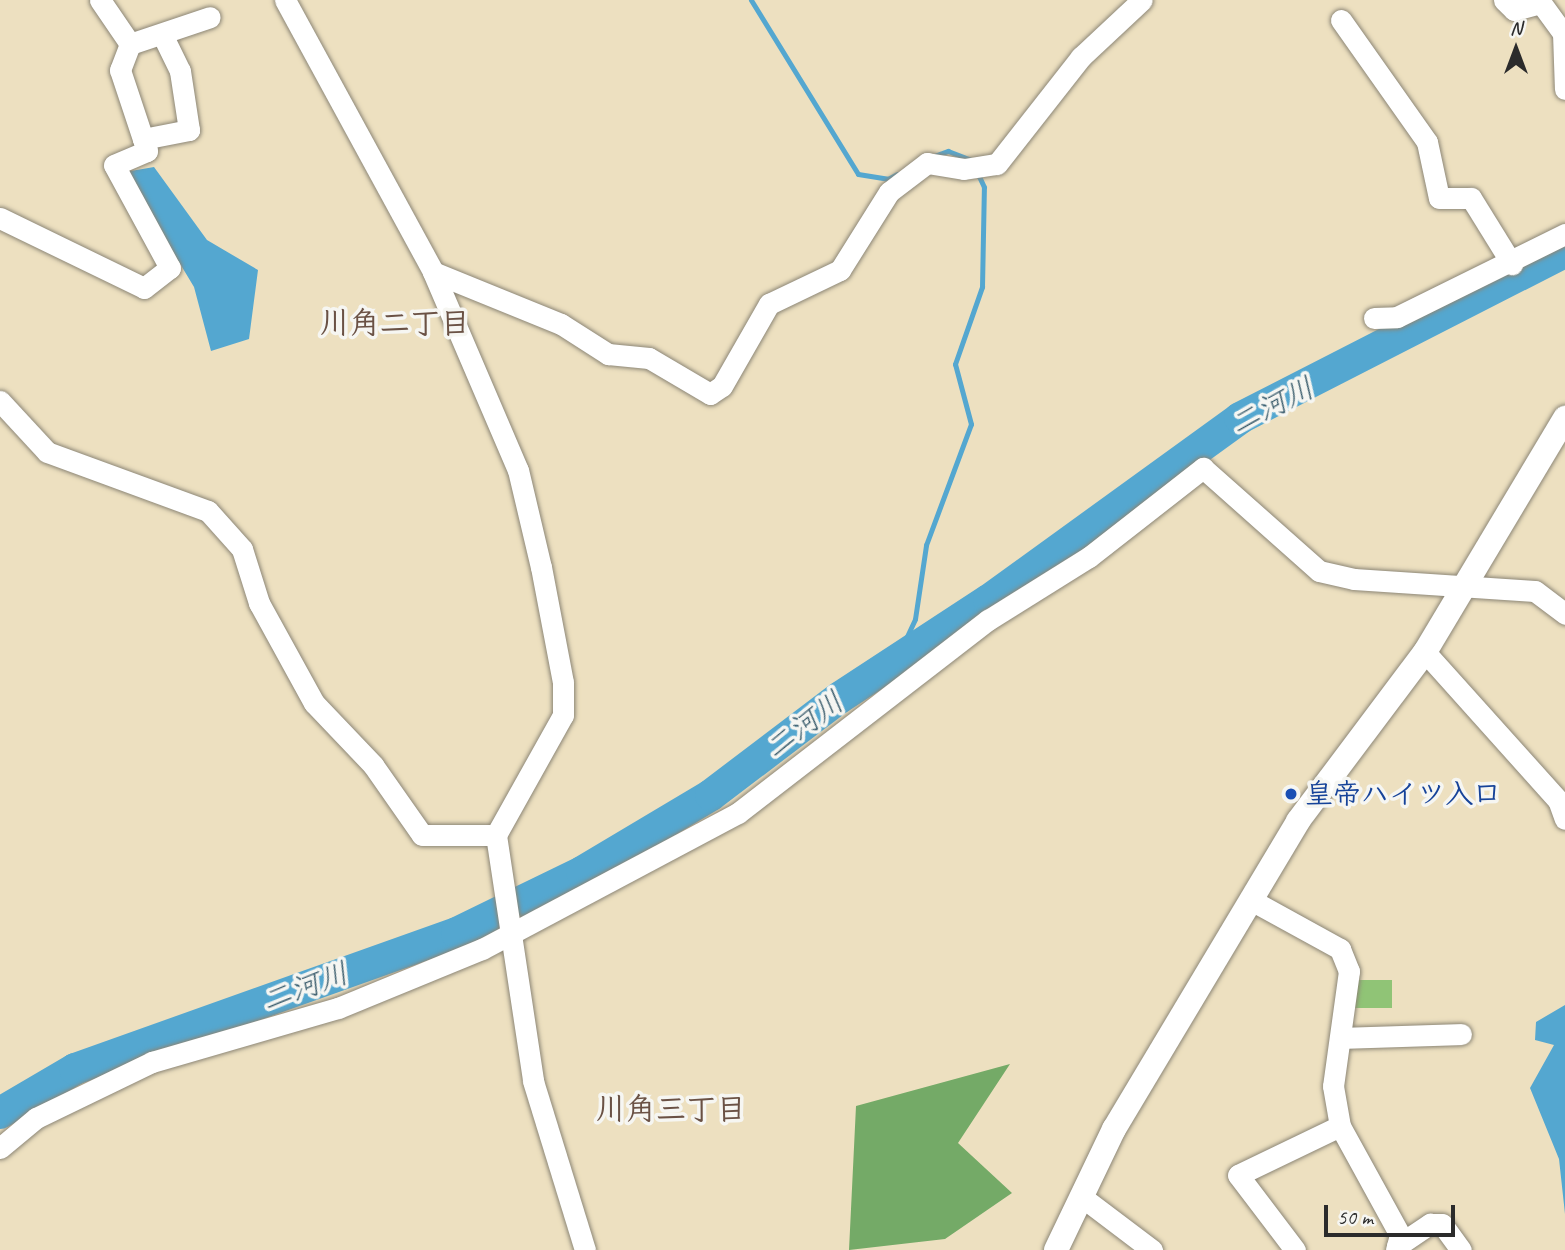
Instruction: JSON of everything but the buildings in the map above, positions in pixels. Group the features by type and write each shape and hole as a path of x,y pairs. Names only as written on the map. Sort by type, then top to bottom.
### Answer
{"street":[{"path":"100,0 130,44"},
{"path":"285,0 433,272 518,470 563,682 563,715 496,835 498,870 533,1081 585,1250"},
{"path":"433,272 561,324 608,354 649,358 710,394 722,386 769,304 840,270 888,192 927,163 964,169 997,164 1081,57 1142,0"},
{"path":"1504,0 1514,10 1541,3 1563,33 1565,89"},
{"path":"130,44 164,38 210,17"},
{"path":"1341,20 1427,142 1439,198 1471,198 1512,264"},
{"path":"143,139 189,130 180,71 164,38"},
{"path":"0,218 144,288 170,268 114,165 147,151 120,70 130,44"},
{"path":"1374,318 1397,317 1512,264 1565,234"},
{"path":"0,401 47,452 208,511 242,549 259,603 314,703 373,765 422,835 496,835"},
{"path":"1056,1250 1114,1129 1298,821 1424,652 1565,418"},
{"path":"0,1149 36,1118 152,1062 338,1008 507,932 738,813 988,620 1089,557 1203,468 1320,571 1463,587 1535,591 1565,614"},
{"path":"1424,652 1558,800 1565,819"},
{"path":"1251,900 1340,948 1349,971 1342,1038 1333,1086 1340,1126 1400,1236 1397,1248"},
{"path":"1342,1038 1461,1034"},
{"path":"1294,1250 1238,1175 1340,1126"},
{"path":"1082,1197 1152,1250"},
{"path":"1397,1248 1430,1224 1442,1224 1461,1250"}],"green space":[{"path":"1350,980 1392,980 1392,1008 1350,1008"},
{"path":"1010,1064 958,1143 1012,1193 945,1239 849,1250 856,1106"}],"water":[{"path":"154,167 207,240 258,270 249,339 211,351 194,287 125,172"},
{"path":"1565,1005 1565,1214 1559,1159 1530,1088 1554,1045 1535,1040 1536,1022"}],"waterway":[{"path":"751,0 858,174 888,179 897,174"},
{"path":"934,156 948,151 971,160"},
{"path":"896,660 915,619 926,545 971,424 955,364 982,287 984,187 977,172"},
{"name":"二河川","path":"0,1113 75,1069 457,933 582,872 711,795 839,698 989,600 1240,418 1565,252"}],"place":[{"name":"皇帝ハイツ入口","path":"1291,794"}],"district":[{"name":"川角二丁目","path":"395,323"},
{"name":"川角三丁目","path":"671,1109"}]}
